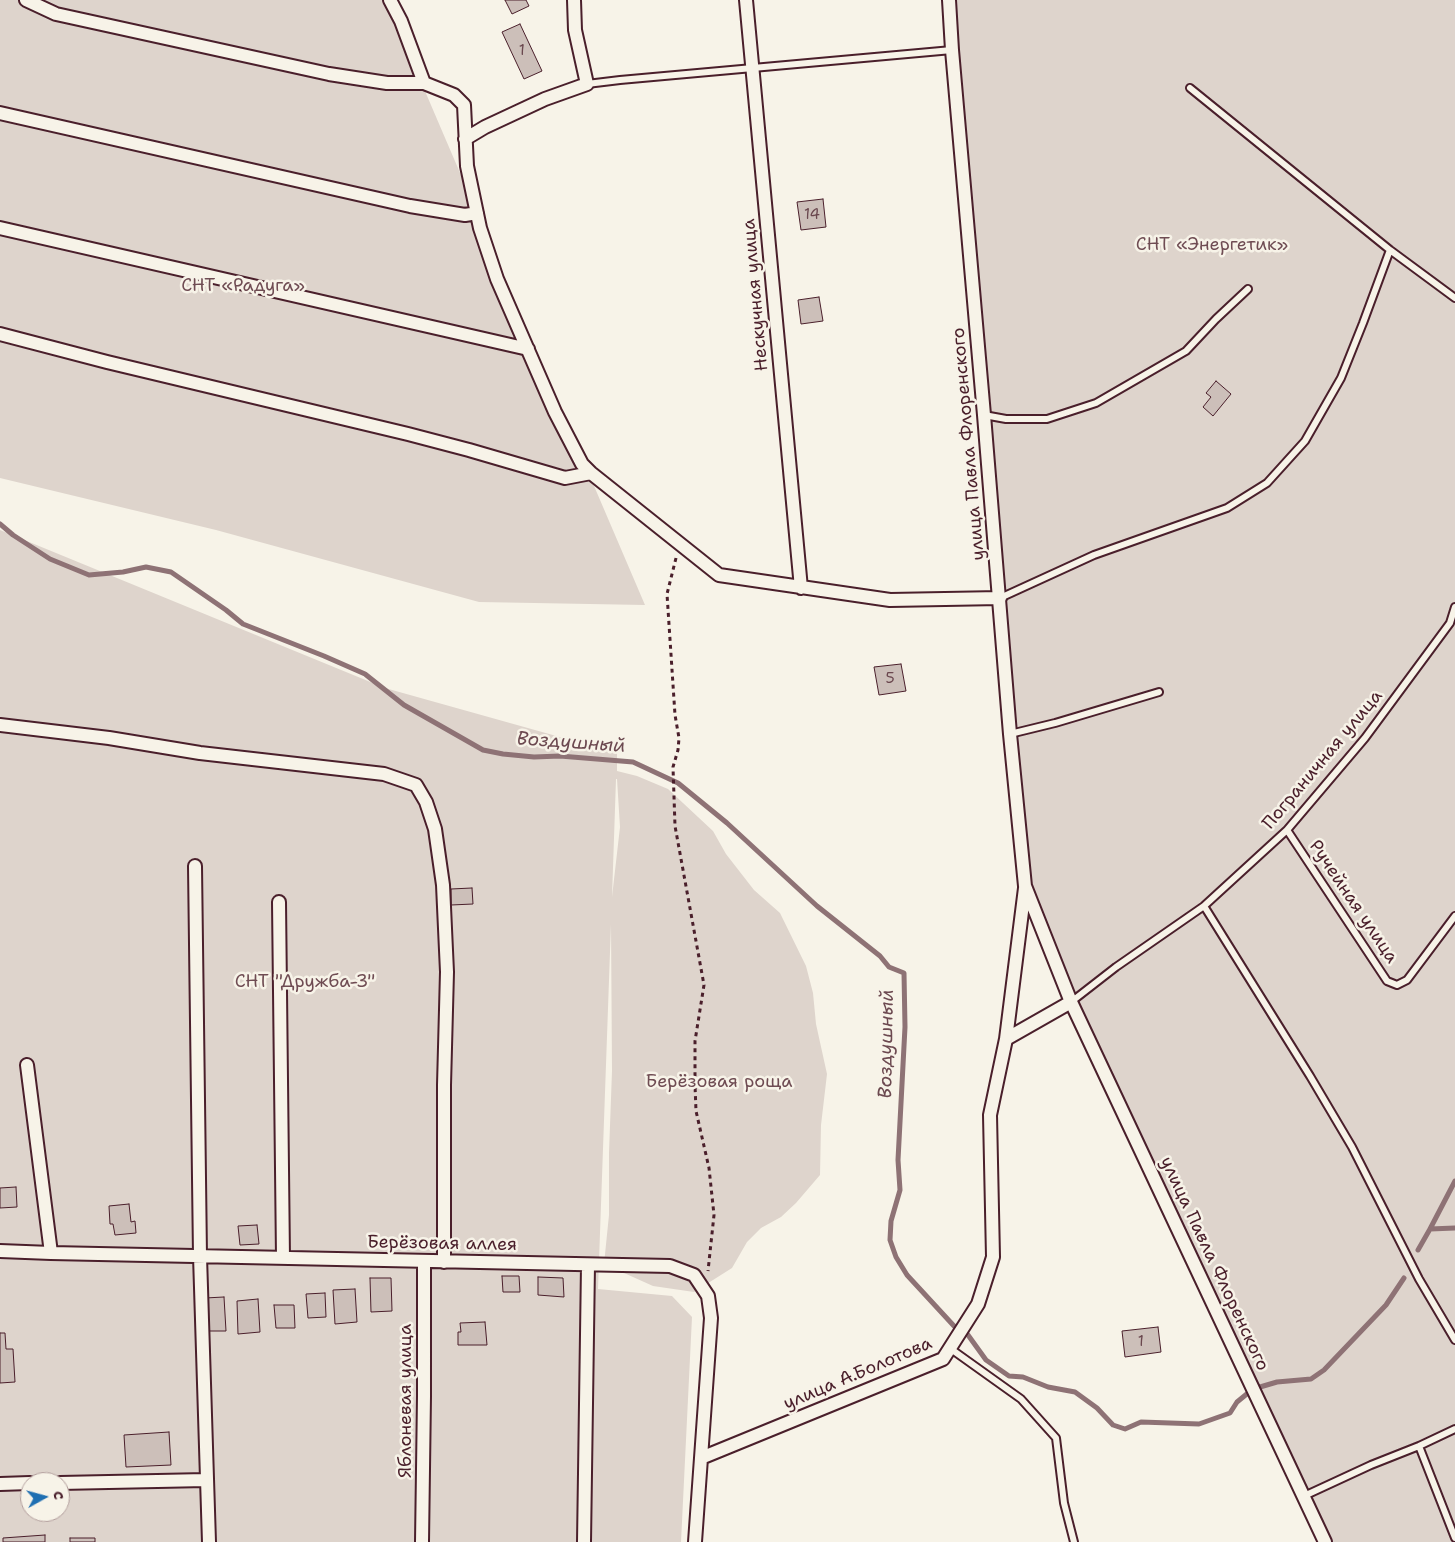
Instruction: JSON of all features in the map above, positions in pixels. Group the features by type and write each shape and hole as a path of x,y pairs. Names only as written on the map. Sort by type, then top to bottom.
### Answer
{"street":[{"path":"26,0 56,14 329,74 387,83 424,83 454,95 464,105 467,166 480,228 497,279 555,412 582,464 590,474 718,575 890,600 1000,598"},
{"path":"390,0 401,21 424,83"},
{"path":"465,139 484,127 545,99 587,84 574,30 574,0"},
{"name":"Нескучная улица","path":"746,0 801,588"},
{"name":"улица Павла Флоренского","path":"949,0 1010,734 1025,886 1006,1039"},
{"path":"0,113 410,206 465,215 477,213"},
{"path":"0,228 528,349"},
{"path":"0,334 126,367 417,436 566,478 590,474"},
{"path":"0,725 109,738 200,753 384,774 416,784 426,802 435,829 443,885 447,972 444,1085 444,1262"},
{"path":"195,866 200,1256 208,1542"},
{"name":"улица Павла Флоренского","path":"1025,886 1071,1002 1325,1542"},
{"path":"279,902 282,1258"},
{"path":"1006,1039 1071,1002"},
{"name":"улица А.Болотова","path":"701,1458 943,1359 978,1304 993,1257 990,1114 1006,1039"},
{"path":"27,1066 51,1253"},
{"name":"Берёзовая аллея","path":"0,1251 670,1266 694,1276 708,1296 711,1318 694,1542"},
{"name":"Яблоневая улица","path":"422,1542 424,1261"},
{"path":"584,1542 588,1265"},
{"path":"70,1483 206,1480"},
{"path":"0,1484 20,1483"}],"lane":[{"path":"587,84 952,50"},
{"path":"1190,88 1390,250 1455,298"},
{"path":"1000,598 1094,555 1226,508 1267,483 1305,441 1341,378 1390,250"},
{"path":"984,415 1006,418 1047,419 1096,403 1186,351 1248,289"},
{"name":"Пограничная улица","path":"1071,1002 1116,966 1204,906 1287,830 1365,738 1450,623 1455,607"},
{"path":"1010,734 1055,723 1159,692"},
{"name":"Ручейная улица","path":"1287,830 1387,981 1397,985 1407,980 1455,916"},
{"path":"1204,906 1305,1068 1352,1148 1419,1279 1455,1340"},
{"path":"950,1349 1021,1399 1056,1438 1064,1504 1074,1542"},
{"path":"1304,1496 1371,1464 1419,1446 1455,1429"},
{"path":"1419,1446 1455,1538"}],"path":[{"path":"685,548 675,560 667,594 675,715 679,738 678,750 673,766 676,836 704,985 694,1041 696,1111 709,1168 714,1215 707,1272"}],"green space":[{"name":"СНТ «Радуга»","path":"0,0 386,0 645,605 479,602 216,530 0,478"},
{"name":"СНТ «Энергетик»","path":"944,0 1455,0 1455,1542 1320,1542 1099,1064 1027,877"},
{"name":"СНТ \"Дружба-3\"","path":"0,530 385,688 617,753 617,771 637,776 668,789 713,831 726,854 754,890 780,913 806,966 813,993 816,1024 827,1074 821,1125 820,1175 781,1217 761,1228 747,1242 732,1268 694,1292 653,1286 604,1264 609,1215 612,1071 611,924 598,1289 672,1296 692,1317 681,1542 0,1542","holes":["616,779 620,827 612,897"]}],"building":[{"path":"505,0 526,0 529,6 512,14"},
{"path":"520,24 542,71 524,79 502,32"},
{"path":"823,199 826,227 801,230 797,202"},
{"path":"819,297 823,321 801,324 798,300"},
{"path":"1216,381 1231,394 1213,416 1203,407 1211,397 1206,393"},
{"path":"901,664 906,691 879,695 874,667"},
{"path":"472,888 473,904 451,905 451,889"},
{"path":"16,1187 17,1207 0,1208 0,1188"},
{"path":"129,1204 131,1222 135,1221 136,1233 115,1235 113,1224 110,1224 109,1206"},
{"path":"257,1225 259,1244 240,1245 238,1226"},
{"path":"502,1276 519,1276 520,1292 503,1292"},
{"path":"538,1277 563,1278 564,1297 538,1295"},
{"path":"370,1278 391,1278 392,1311 371,1312"},
{"path":"355,1289 357,1322 335,1324 333,1290"},
{"path":"325,1293 326,1317 308,1318 306,1294"},
{"path":"224,1297 226,1331 207,1331 205,1298"},
{"path":"258,1299 260,1332 238,1334 237,1301"},
{"path":"274,1305 294,1305 295,1328 276,1328"},
{"path":"485,1322 487,1345 458,1345 458,1332 461,1332 460,1323"},
{"path":"1158,1327 1161,1352 1125,1357 1122,1331"},
{"path":"0,1333 5,1333 6,1349 13,1349 15,1382 0,1383"},
{"path":"169,1432 171,1465 126,1467 124,1435"},
{"path":"45,1535 45,1542 3,1542 3,1538"},
{"path":"70,1538 95,1538 95,1542 70,1542"}],"waterway":[{"name":"Воздушный","path":"0,524 13,535 50,559 89,575 123,572 146,567 171,572 243,624 365,674 404,705 483,750 534,757 560,756 633,762 678,783 727,823 817,906 880,956 889,967 904,973 905,1027 898,1160 900,1190 891,1221 890,1240 896,1257 907,1275 954,1326"},
{"path":"1430,1229 1455,1181"},
{"name":"Воздушный","path":"1418,1250 1430,1229 1455,1228"},
{"name":"Воздушный","path":"1260,1387 1277,1382 1311,1379 1324,1370 1386,1305 1404,1278"},
{"name":"Воздушный","path":"968,1335 986,1360 1009,1376 1023,1377 1048,1387 1075,1392 1097,1408 1113,1425 1125,1429 1141,1422 1199,1424 1230,1413 1237,1402 1248,1393"}],"park label":[{"name":"Берёзовая роща","path":"719,1082"}]}
